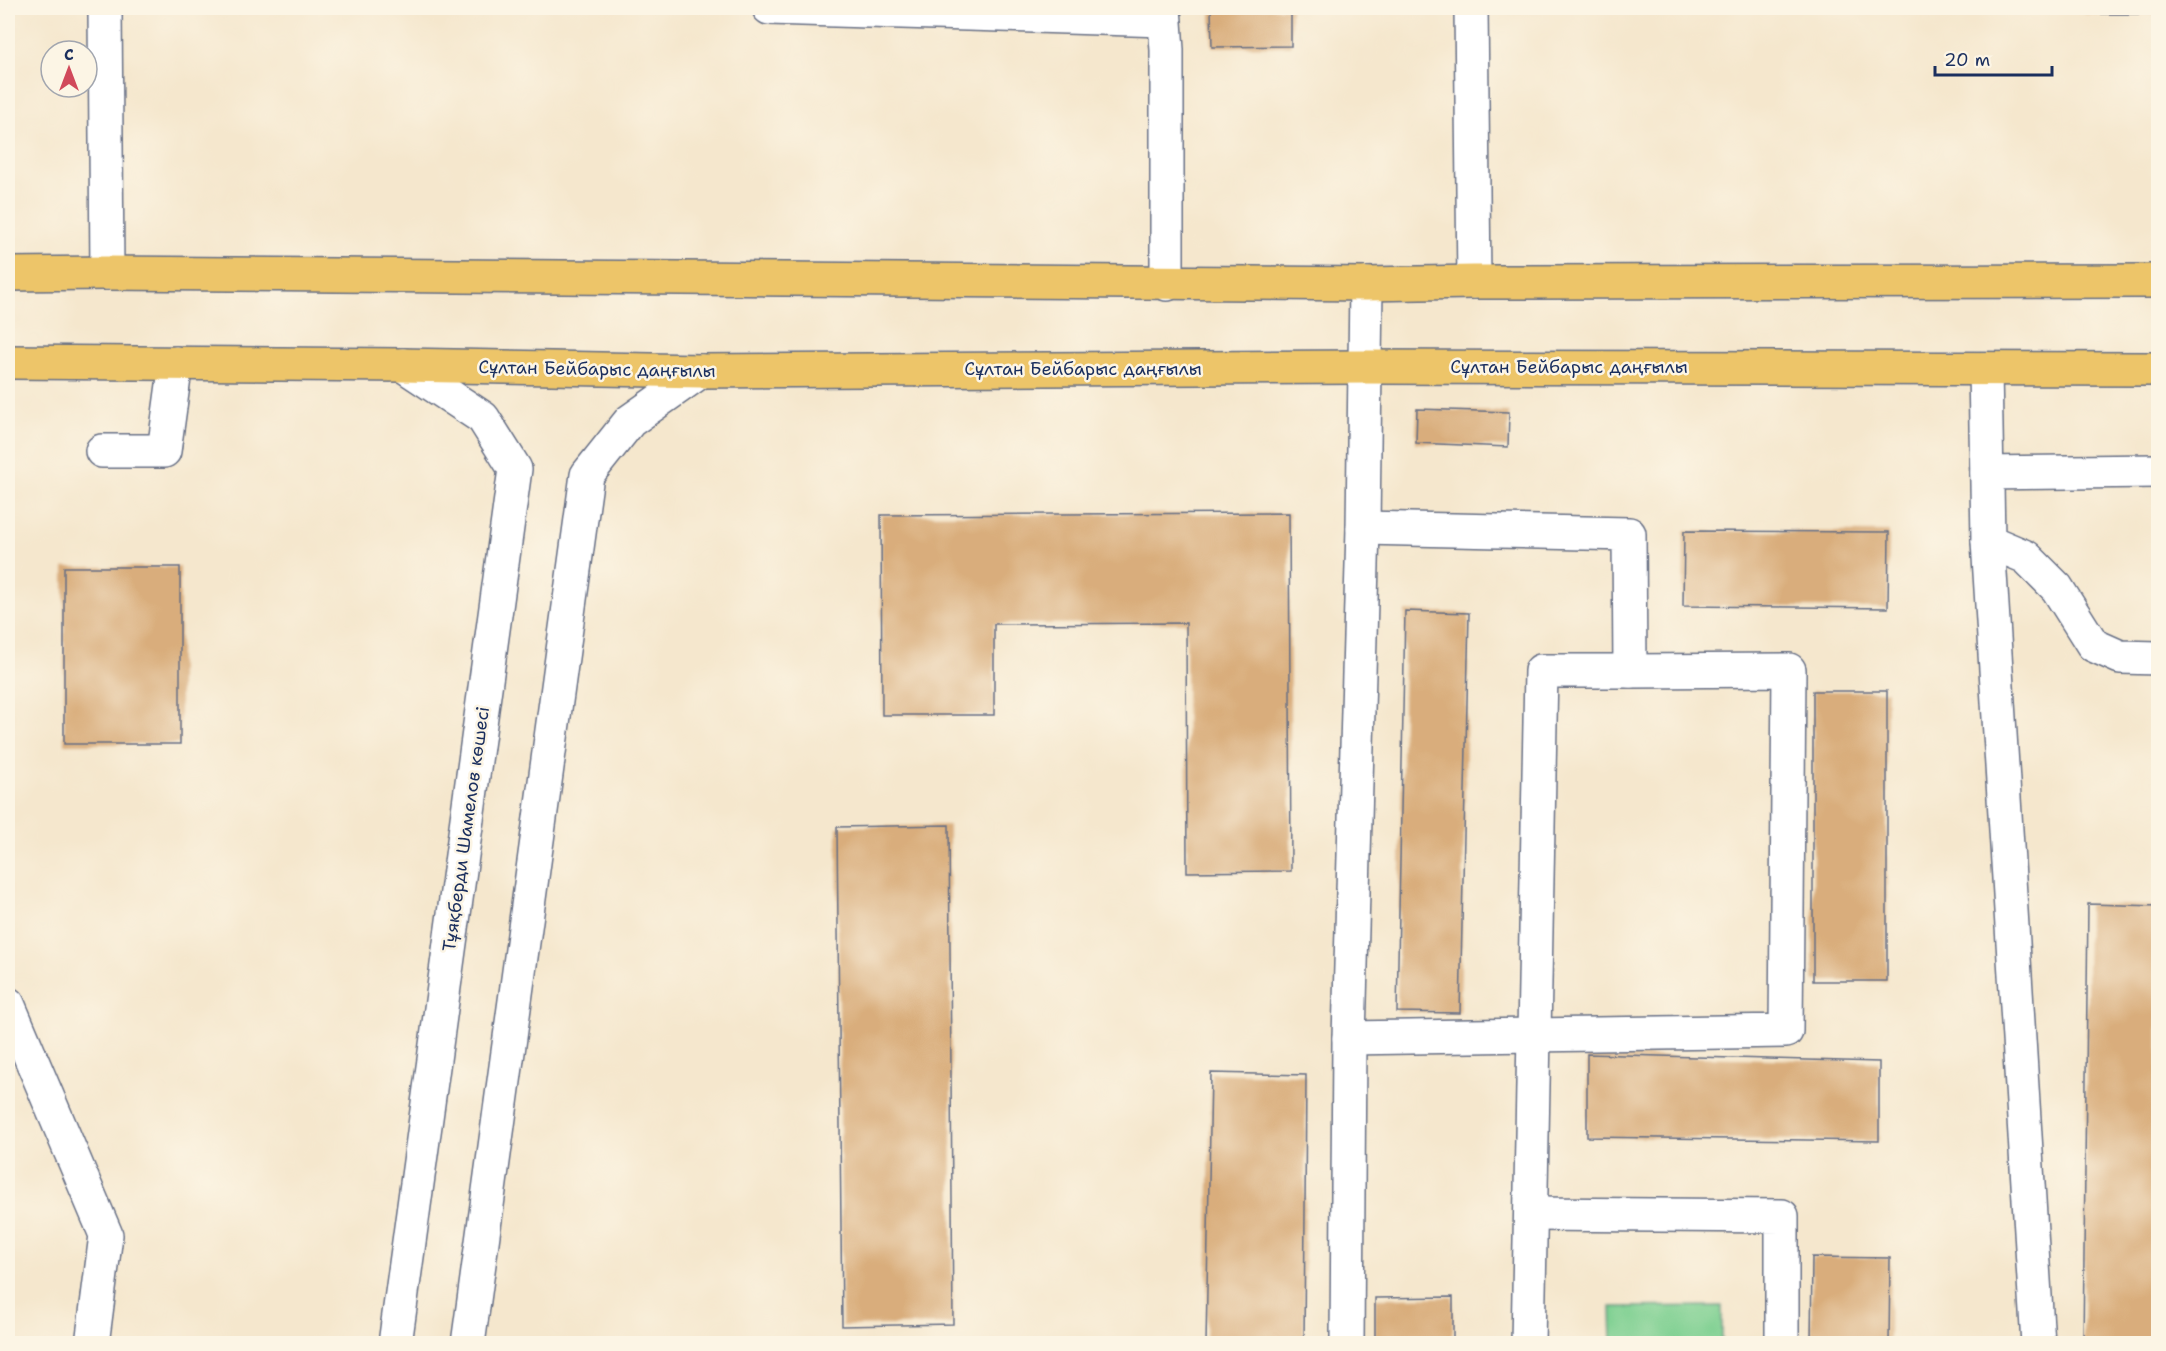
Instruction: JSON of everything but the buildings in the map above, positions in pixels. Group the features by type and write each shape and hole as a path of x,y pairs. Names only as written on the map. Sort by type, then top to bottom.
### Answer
{"main road":[{"path":"8,274 107,273 1167,284 2158,281"},
{"name":"Сұлтан Бейбарыс даңғылы","path":"8,362 403,365 701,371 1366,367 2158,369"}],"street":[{"path":"105,8 107,273"},
{"path":"770,8 1164,14 1167,50 1167,284"},
{"path":"1471,8 1474,282"},
{"path":"1347,1344 1349,1038 1363,528 1366,284"},
{"path":"102,451 164,451 176,363"},
{"name":"Тұяқберди Шамелов көшесі","path":"395,1344 515,469 483,418 403,365"},
{"path":"1985,369 1988,541 2038,1344"},
{"path":"468,1344 587,475 630,421 701,371"},
{"path":"1987,473 2158,471"},
{"path":"1363,528 1629,534 1630,671"},
{"path":"1988,541 2026,557 2057,588 2093,645 2120,657 2158,658"},
{"path":"1349,1038 1534,1035 1786,1031 1789,670 1541,671 1534,1035 1531,1214 1528,1344"},
{"path":"8,1004 106,1235 92,1344"},
{"path":"1531,1214 1782,1216 1782,1344"}],"green space":[{"path":"1722,1306 1722,1343 1612,1343 1611,1307"}]}
